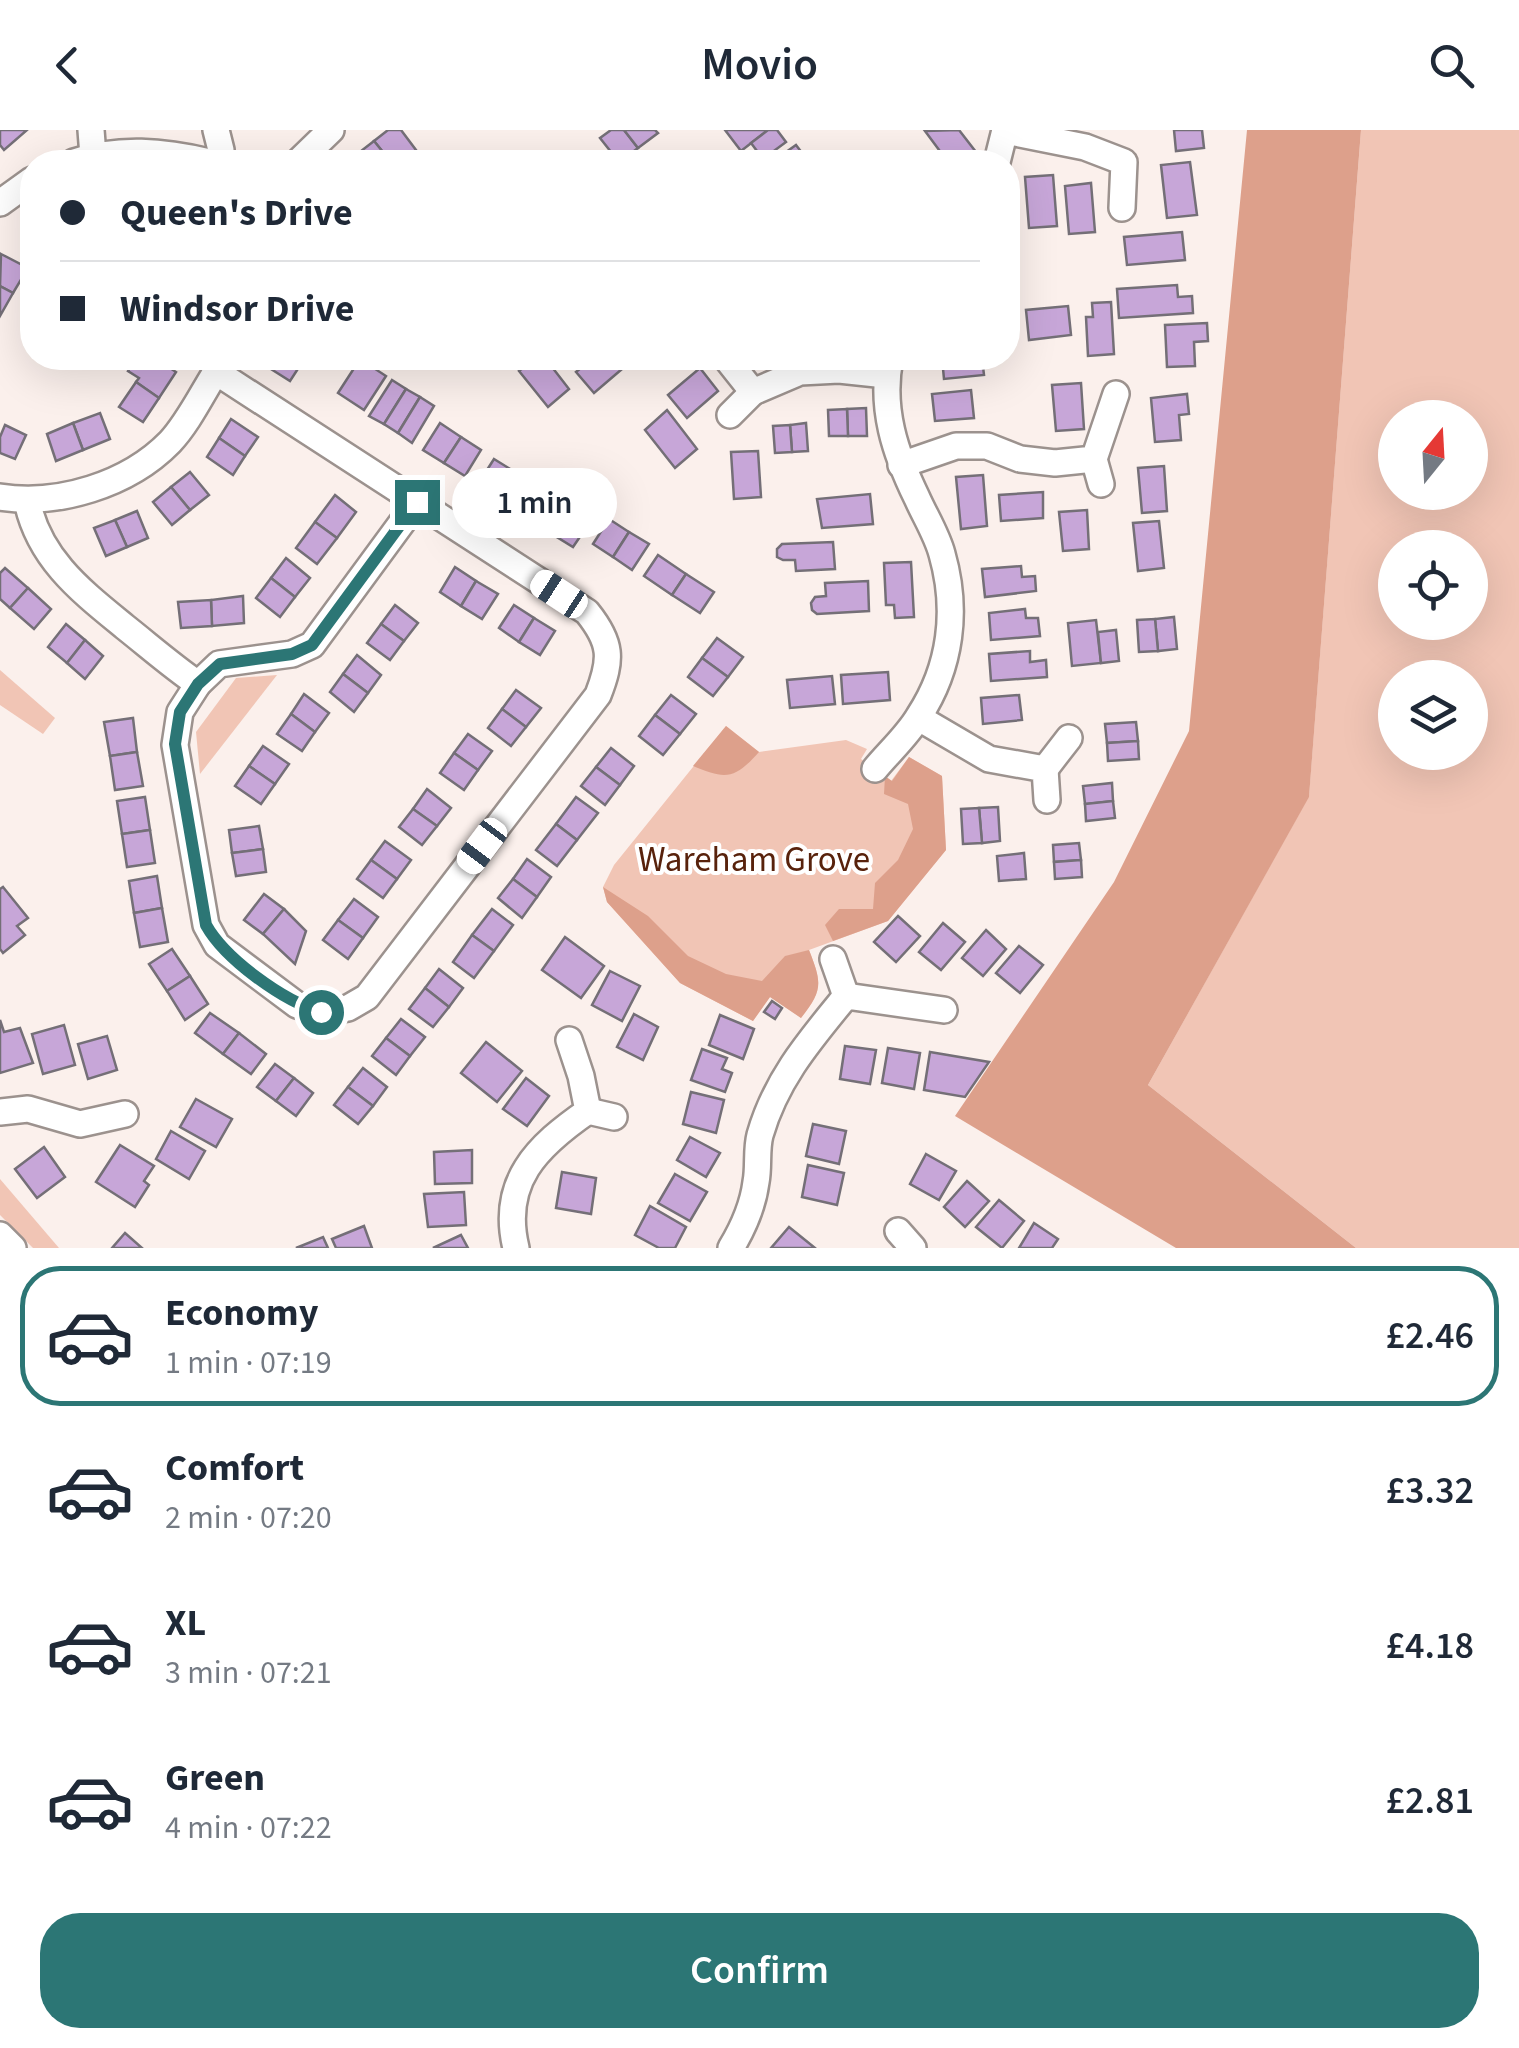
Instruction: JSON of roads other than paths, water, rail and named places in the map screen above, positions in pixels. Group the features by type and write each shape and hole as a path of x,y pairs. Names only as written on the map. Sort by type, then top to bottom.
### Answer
{"street":[{"path":"308,150 331,130"},
{"path":"1005,130 1084,147 1124,162 1122,208"},
{"path":"0,497 27,501 74,495 130,472 171,441 217,370"},
{"path":"227,370 417,502 587,612 604,633 607,672 598,695 367,996 348,1008 321,1012 298,1005 217,944 206,925 175,744 180,712 198,684 220,664 292,654 312,645 417,502"},
{"path":"735,370 752,392"},
{"path":"730,415 752,392 800,372 838,370"},
{"path":"875,770 918,718 939,679 949,641 952,606 942,551 901,466 888,422 888,370"},
{"path":"901,466 956,446 986,446 1020,459 1097,472 1116,394"},
{"path":"27,501 32,522 51,559 71,583 198,684"},
{"path":"918,718 988,759 1045,769"},
{"path":"1047,800 1045,769 1070,738"},
{"path":"832,959 846,996"},
{"path":"846,996 944,1010"},
{"path":"731,1248 750,1212 758,1140 772,1100 790,1064 846,996"},
{"path":"568,1040 588,1111"},
{"path":"0,1112 28,1109 80,1124 125,1114"},
{"path":"588,1111 614,1117"},
{"path":"516,1248 512,1197 531,1158 588,1111"},
{"path":"0,1235 13,1248"}],"park label":[{"name":"Wareham Grove","path":"754,859"}]}
